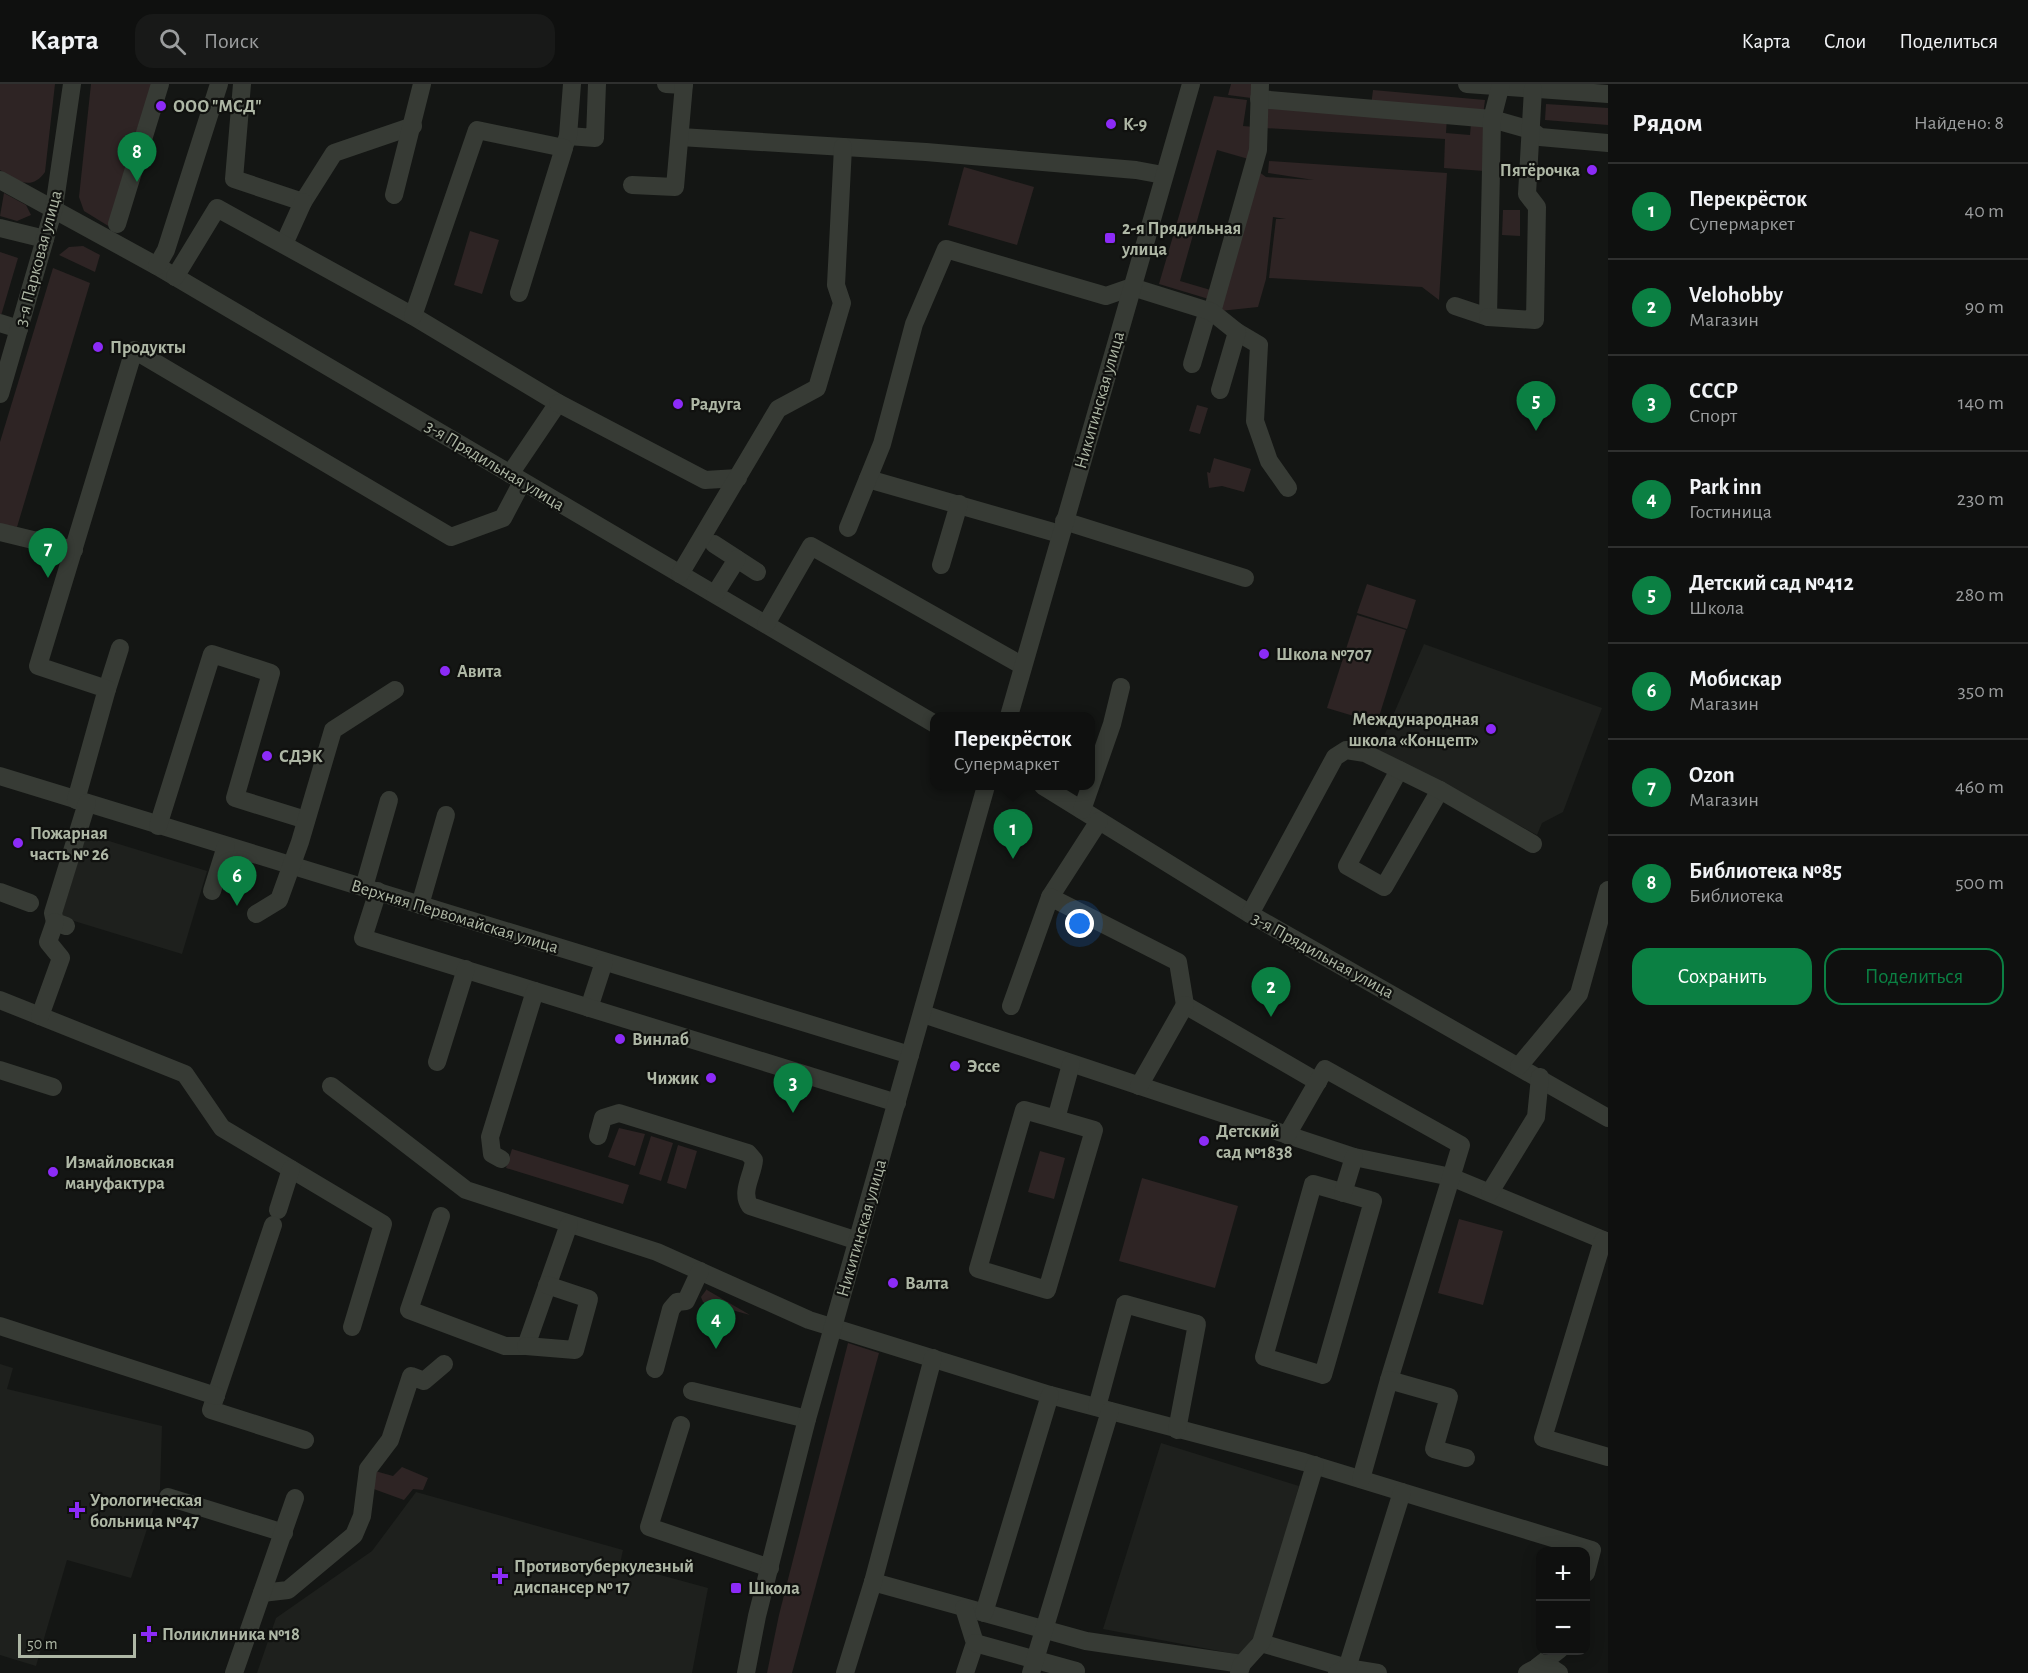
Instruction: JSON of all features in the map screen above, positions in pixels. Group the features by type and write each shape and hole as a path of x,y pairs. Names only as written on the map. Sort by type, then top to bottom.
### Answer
{"street":[{"name":"3-я Парковая улица","path":"0,394 54,208 72,84"},
{"path":"117,224 160,84"},
{"path":"157,266 166,249 219,84"},
{"path":"242,84 234,179 303,202"},
{"path":"394,195 422,84"},
{"path":"519,293 566,142 572,84"},
{"path":"413,316 477,130 566,142 595,138 597,84"},
{"path":"632,184 675,188 680,137 678,84"},
{"name":"Никитинская улица","path":"1009,712 1191,84"},
{"path":"1467,84 1608,94"},
{"path":"1488,317 1492,119 1501,85"},
{"path":"1455,306 1488,317 1535,320 1538,207 1527,194 1531,130 1543,88"},
{"path":"1192,364 1258,150 1259,92 1492,119 1531,130 1540,137 1608,143"},
{"path":"284,244 303,202 334,153 413,126"},
{"path":"680,137 961,155 1136,170 1163,175"},
{"path":"681,574 778,409 817,388 842,303 836,285 843,147"},
{"name":"3-я Прядильная улица","path":"0,180 157,266 930,720"},
{"path":"174,277 217,208 413,316 558,403 705,480 738,478"},
{"path":"0,228 45,240"},
{"path":"848,528 882,444 914,324 946,249 1107,296 1132,287 1210,311 1237,332 1259,345 1254,421 1269,461 1288,488"},
{"path":"0,323 19,329"},
{"path":"1220,390 1237,332"},
{"path":"107,689 38,666 134,350 451,537 503,518 516,478 558,403"},
{"path":"868,479 959,504 1062,527 1245,578"},
{"path":"941,565 959,504"},
{"path":"0,532 74,550"},
{"path":"714,544 757,572"},
{"path":"766,624 811,546 1023,666"},
{"path":"715,594 737,559"},
{"path":"40,1016 61,958 48,942 61,924 53,913 82,802 107,689 120,648"},
{"path":"158,826 213,654 271,673 235,798 306,820"},
{"path":"1095,773 1112,724 1121,687"},
{"path":"256,914 279,900 292,866 333,730 395,690"},
{"path":"1250,914 1335,758 1346,750 1365,753 1440,790 1533,844"},
{"path":"1399,770 1347,866 1384,886 1440,790"},
{"name":"Верхняя Первомайская улица","path":"0,776 910,1055"},
{"name":"Никитинская улица","path":"746,1673 807,1419 985,790"},
{"name":"3-я Прядильная улица","path":"1050,790 1250,914 1540,1077 1608,1118"},
{"path":"1082,810 1089,790"},
{"path":"389,800 363,938 897,1103"},
{"path":"420,905 446,815"},
{"path":"1011,1006 1050,897 1100,821"},
{"path":"212,891 226,846"},
{"path":"1519,1066 1579,994 1608,890"},
{"path":"0,892 30,903"},
{"path":"1050,897 1178,962 1185,1005 1139,1086"},
{"path":"590,1008 604,963"},
{"path":"437,1062 466,969"},
{"path":"501,1159 492,1154 490,1137 535,991"},
{"path":"0,1000 185,1074 222,1128 383,1224 352,1327"},
{"path":"1185,1005 1318,1082"},
{"path":"922,1014 1354,1157 1451,1177 1605,1241 1602,1263 1543,1438 1608,1457"},
{"path":"1056,1119 1071,1064"},
{"path":"1287,1135 1325,1069 1461,1145 1361,1479"},
{"path":"0,1070 53,1087"},
{"path":"1490,1192 1536,1117 1540,1077"},
{"path":"331,1086 466,1190 657,1252 809,1320 1050,1395 1315,1465 1582,1547"},
{"path":"1024,1110 1056,1119 1094,1130 1047,1290 978,1269 1024,1110"},
{"path":"598,1136 603,1118 620,1113 748,1153 754,1160 746,1190 750,1206 858,1241"},
{"path":"1343,1193 1354,1157"},
{"path":"291,1169 211,1410 305,1440"},
{"path":"1313,1184 1343,1193 1373,1201 1323,1375 1263,1358 1313,1184"},
{"path":"441,1216 410,1310 504,1346 575,1350 589,1299 547,1285"},
{"path":"526,1346 569,1224"},
{"path":"656,1369 671,1310 677,1302 686,1301 700,1271"},
{"path":"1033,1666 1104,1409 1125,1304 1197,1324 1177,1430"},
{"path":"0,1326 216,1396"},
{"path":"845,1673 873,1582 933,1358"},
{"path":"262,1593 288,1590 354,1535 362,1516 368,1469 390,1440 411,1376 424,1381 444,1364"},
{"path":"1389,1380 1449,1397 1434,1449 1466,1458"},
{"path":"692,1390 807,1419"},
{"path":"984,1613 1050,1395"},
{"path":"681,1425 649,1527 770,1568"},
{"path":"873,1582 1086,1641 1241,1668 1261,1643 1315,1465"},
{"path":"1342,1670 1401,1492"},
{"path":"168,1497 284,1533"},
{"path":"234,1673 295,1498"},
{"path":"964,1608 975,1642 965,1673"},
{"path":"975,1642 1033,1666 1076,1671"},
{"path":"1261,1643 1342,1670 1378,1673"},
{"path":"1532,1670 1554,1655"},
{"path":"1562,1655 1565,1673"},
{"path":"1532,1670 1547,1667 1558,1673"}],"shaded area":[{"path":"0,84 55,84 45,172 34,182 23,182 0,170"},
{"path":"91,84 152,84 110,227 84,211 79,197"},
{"path":"1231,84 1259,84 1259,99 1228,95"},
{"path":"1373,90 1485,100 1483,115 1371,106"},
{"path":"1214,96 1247,100 1243,126 1255,127 1252,160 1217,150 1180,281 1214,291 1212,300 1159,284"},
{"path":"1264,102 1447,117 1446,133 1470,135 1471,123 1486,124 1484,171 1444,168 1445,139 1264,128"},
{"path":"1546,104 1608,108 1608,125 1545,120"},
{"path":"1269,161 1447,173 1439,300 1422,287 1269,278 1276,219 1286,219 1273,217 1266,279 1258,307 1220,311 1259,172 1266,177 1314,180 1268,173"},
{"path":"964,167 1034,187 1017,245 948,225"},
{"path":"4,193 26,205 31,215 17,221 0,216"},
{"path":"1503,210 1520,210 1520,236 1502,235"},
{"path":"470,231 499,240 482,294 454,285"},
{"path":"83,246 100,255 95,272 59,255 69,247"},
{"path":"0,252 18,258 0,319"},
{"path":"53,268 90,283 17,527 0,524 0,442"},
{"path":"1197,405 1208,408 1200,434 1189,431"},
{"path":"1214,458 1251,469 1244,492 1222,486 1209,488 1207,472 1210,473"},
{"path":"1367,584 1416,600 1407,629 1357,613"},
{"path":"1357,615 1406,630 1377,723 1327,708"},
{"name":"Международная школа «Концепт»","path":"1424,644 1602,708 1563,812 1542,823 1537,835 1378,750"},
{"path":"86,834 207,871 182,954 61,917"},
{"path":"619,1128 645,1134 635,1166 608,1157"},
{"path":"651,1136 673,1143 661,1181 639,1174"},
{"path":"678,1145 697,1151 686,1189 667,1183"},
{"path":"512,1149 629,1185 623,1204 506,1168"},
{"path":"1040,1151 1065,1158 1054,1199 1028,1192"},
{"path":"1142,1178 1238,1206 1215,1288 1119,1261"},
{"path":"1459,1219 1503,1231 1483,1305 1438,1293"},
{"path":"707,1289 750,1315 703,1302 701,1297"},
{"path":"848,1343 879,1353 792,1673 767,1673 779,1615"},
{"name":"Урологическая больница №47","path":"0,1364 13,1368 7,1389 162,1426 160,1489 131,1578 67,1560 36,1666 0,1655"},
{"path":"1161,1443 1299,1486 1258,1632 1240,1655 1103,1629"},
{"path":"402,1467 428,1478 423,1490 413,1489 404,1500 371,1488 375,1471 393,1476"},
{"name":"Противотуберкулезный диспансер № 17","path":"416,1492 623,1550 620,1564 708,1588 692,1673 257,1673 276,1618 372,1551"}],"place":[{"name":"ООО \"МСД\"","path":"161,106"},
{"name":"К-9","path":"1111,124"},
{"name":"Пятёрочка","path":"1592,170"},
{"name":"Библиотека №85","path":"137,182"},
{"name":"2-я Прядильная улица","path":"1110,238"},
{"name":"Продукты","path":"98,347"},
{"name":"Радуга","path":"678,404"},
{"name":"Детский сад №412","path":"1536,431"},
{"name":"Ozon","path":"48,578"},
{"name":"Школа №707","path":"1264,654"},
{"name":"Авита","path":"445,671"},
{"name":"Международная школа «Концепт»","path":"1491,729"},
{"name":"СДЭК","path":"267,756"},
{"name":"Пожарная часть № 26","path":"18,843"},
{"name":"Перекрёсток","path":"1013,859"},
{"name":"Мобискар","path":"237,906"},
{"name":"Velohobby","path":"1271,1017"},
{"name":"Винлаб","path":"620,1039"},
{"name":"Эссе","path":"955,1066"},
{"name":"Чижик","path":"711,1078"},
{"name":"СССР","path":"793,1113"},
{"name":"Детский сад №1838","path":"1204,1141"},
{"name":"Измайловская мануфактура","path":"53,1172"},
{"name":"Валта","path":"893,1283"},
{"name":"Park inn","path":"716,1349"},
{"name":"Урологическая больница №47","path":"77,1510"},
{"name":"Противотуберкулезный диспансер № 17","path":"500,1576"},
{"name":"Школа","path":"736,1588"},
{"name":"Поликлиника №18","path":"149,1634"}]}
